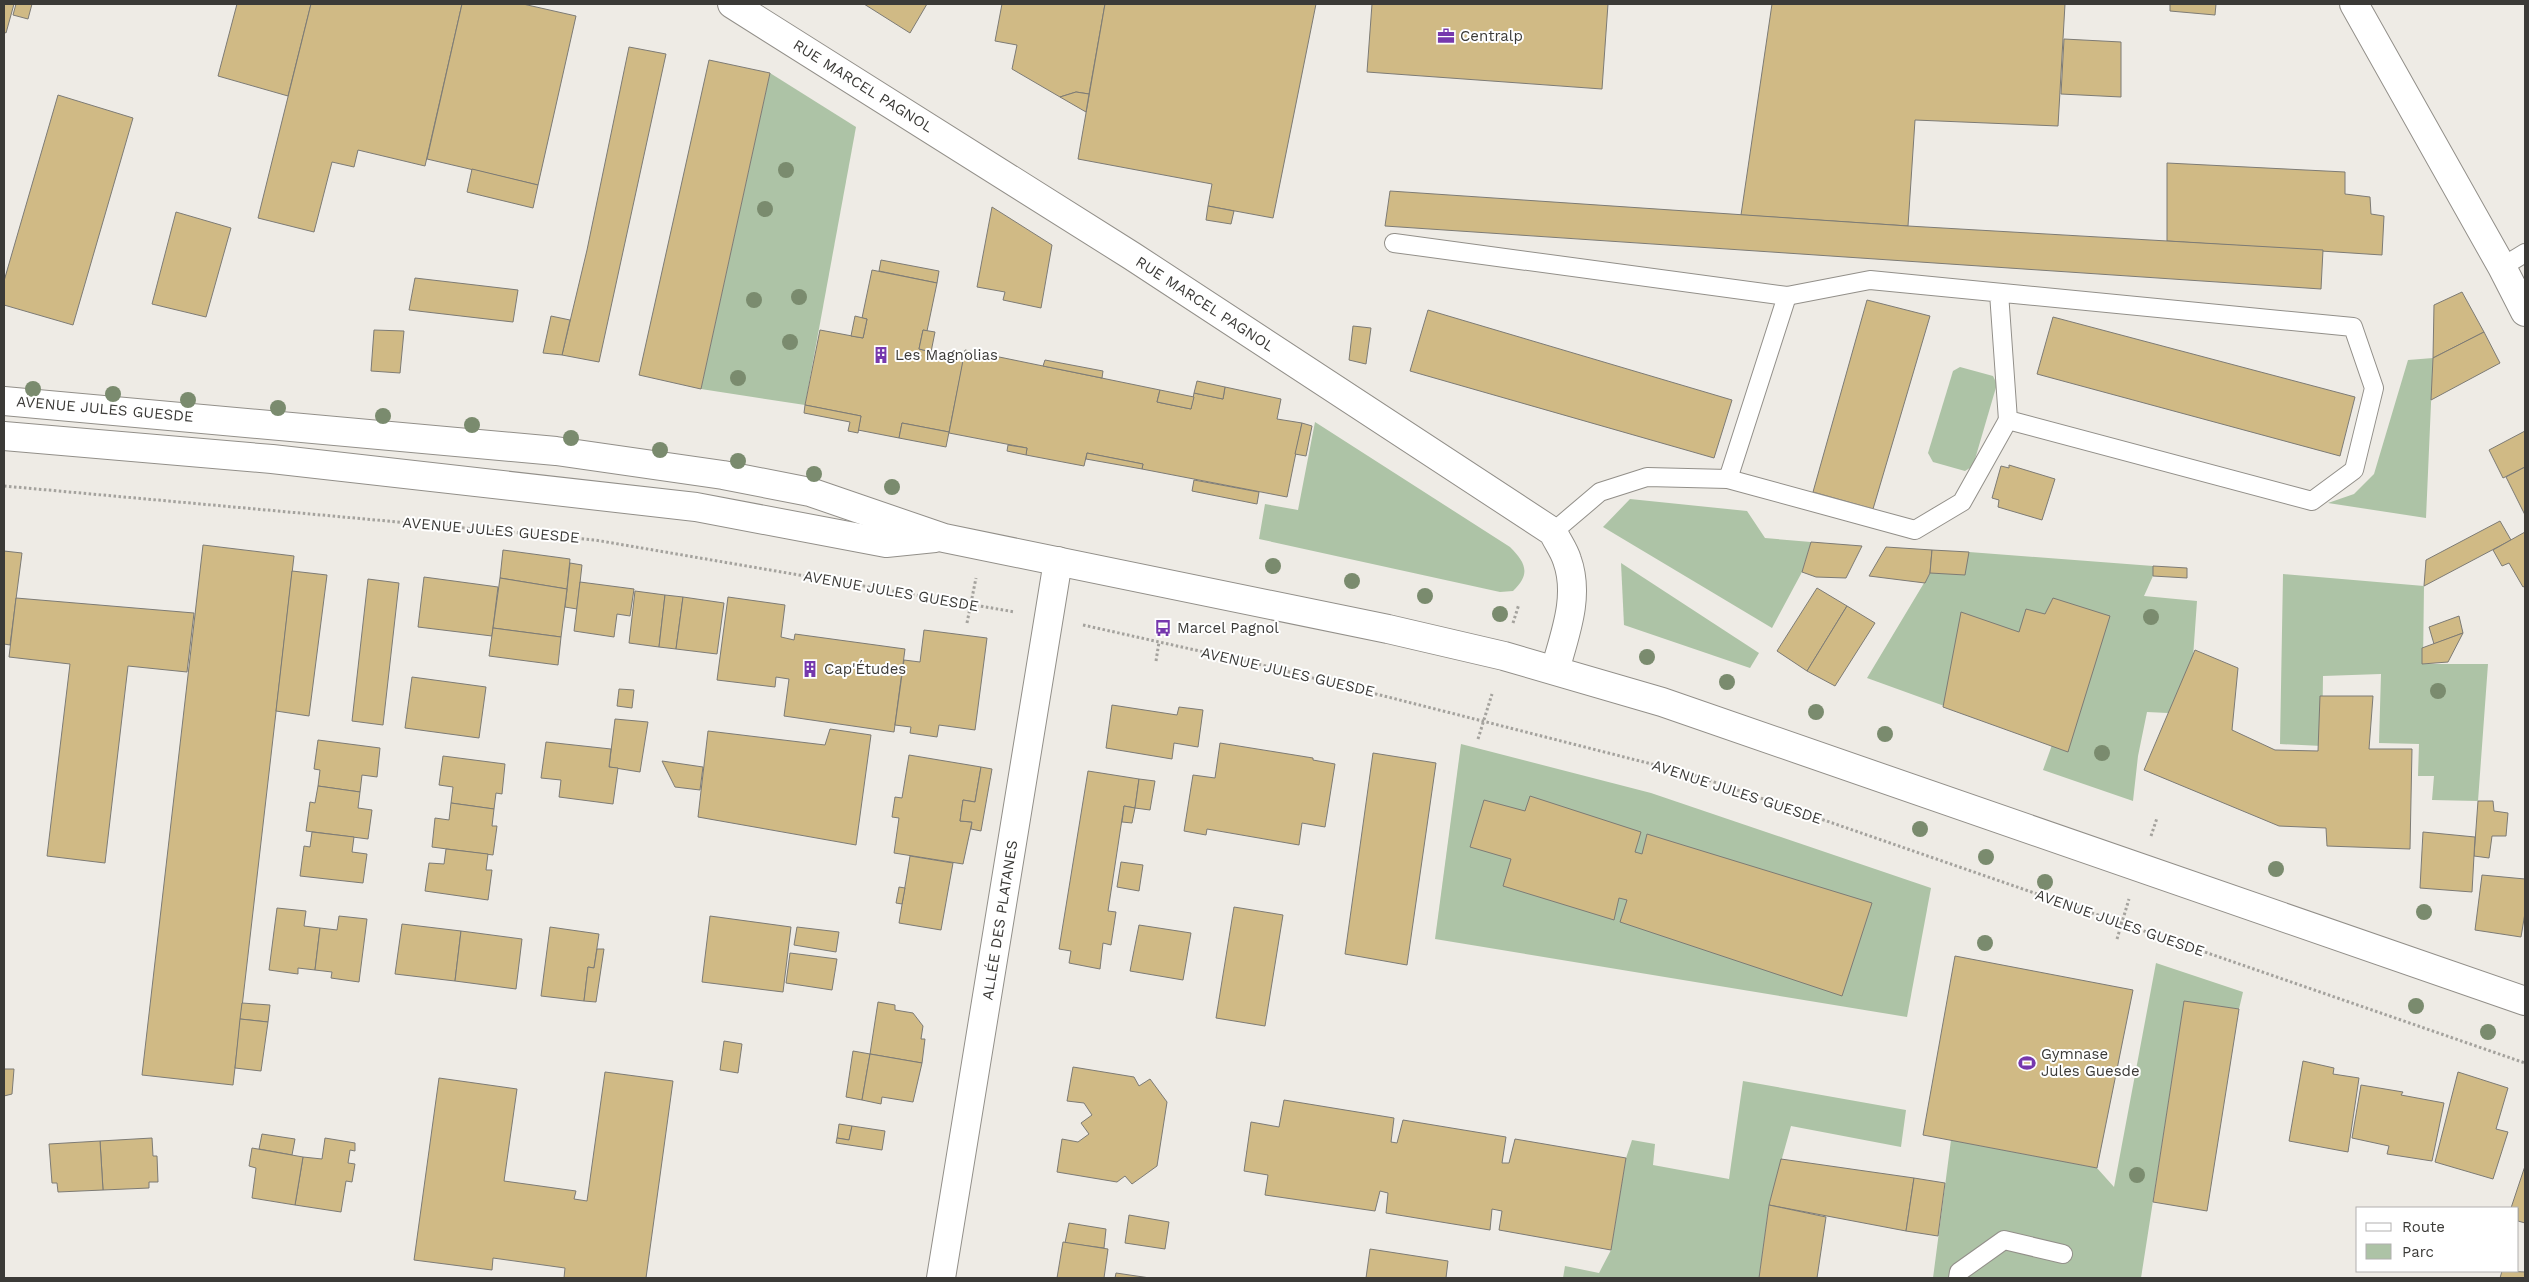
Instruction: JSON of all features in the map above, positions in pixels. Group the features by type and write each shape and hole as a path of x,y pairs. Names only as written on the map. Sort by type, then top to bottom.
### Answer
{"street":[{"name":"RUE MARCEL PAGNOL","path":"732,4 1132,256 1553,532"},
{"path":"2354,4 2502,267 2525,312"},
{"name":"AVENUE JULES GUESDE","path":"4,401 556,451 713,474 810,492 944,538 1388,629 1555,670 1662,702 2525,1001"},
{"name":"AVENUE JULES GUESDE","path":"4,436 272,459 696,507 886,543 944,538"},
{"path":"1553,532 1567,560 1573,586 1570,612 1555,670"},
{"name":"ALLÉE DES PLATANES","path":"941,1278 1058,561"}],"lane":[{"path":"1394,243 1787,296 1870,280 2354,327 2374,388 2354,470 2312,501 2008,420"},
{"path":"2502,267 2525,253"},
{"path":"1553,532 1600,492 1647,477 1728,479 1915,530 1962,502 2008,420 1999,293"},
{"path":"1728,479 1787,296"},
{"path":"1958,1278 1959,1272 2004,1240 2063,1254"}],"path":[{"name":"AVENUE JULES GUESDE","path":"4,486 596,540 1049,618 1267,666 1691,774 2525,1063"},
{"path":"967,623 977,573"},
{"path":"1511,629 1519,604"},
{"path":"1156,661 1159,642"},
{"path":"1478,739 1492,694"},
{"path":"2149,842 2157,818"},
{"path":"2117,939 2131,894"}],"green space":[{"path":"770,73 856,127 805,405 701,389"},
{"path":"2433,358 2426,518 2328,503 2354,494 2374,474 2408,360"},
{"path":"1960,367 1993,376 1997,384 1973,466 1965,471 1933,462 1928,453 1953,371"},
{"path":"1315,422 1510,547 1523,563 1524,574 1519,585 1513,591 1500,592 1259,539 1265,504 1298,510"},
{"path":"1630,499 1747,511 1765,538 1811,542 1802,572 1772,628 1603,527"},
{"path":"1969,552 2153,566 2153,576 2144,596 2197,601 2189,714 2147,712 2138,756 2133,801 2043,770 2052,745 1867,678 1930,573"},
{"path":"1621,563 1759,653 1750,668 1624,625"},
{"path":"2283,574 2424,586 2423,664 2488,664 2478,801 2432,800 2434,776 2418,776 2419,744 2379,743 2381,674 2323,676 2322,746 2280,744"},
{"path":"1461,744 1651,793 1931,888 1907,1017 1435,939"},
{"path":"2156,963 2243,992 2239,1009 2184,1002 2141,1278 1933,1278 1951,1140 2097,1168 2114,1187"},
{"path":"1743,1081 1906,1110 1901,1147 1791,1126 1769,1205 1759,1278 1563,1278 1565,1266 1599,1273 1611,1250 1626,1158 1632,1140 1655,1144 1653,1165 1729,1179"}],"building":[{"path":"4,4 14,4 6,33 4,32"},
{"path":"16,4 32,4 28,19 13,15"},
{"path":"237,4 311,4 288,96 218,76"},
{"path":"311,4 462,4 425,166 358,150 354,167 332,162 314,232 258,218"},
{"path":"462,4 523,4 576,16 538,185 427,159"},
{"path":"864,4 927,4 910,33"},
{"path":"1002,4 1105,4 1089,94 1076,92 1060,97 1012,69 1017,45 995,41"},
{"path":"1105,4 1316,4 1273,218 1208,206 1212,184 1078,159"},
{"path":"1372,4 1608,4 1602,89 1367,72"},
{"path":"1772,4 2065,4 2058,126 1915,120 1908,226 1741,215"},
{"path":"2170,4 2216,4 2215,15 2170,11"},
{"path":"2064,39 2121,42 2121,97 2061,94"},
{"path":"629,47 666,54 599,362 562,355 587,250"},
{"path":"709,60 770,73 701,389 639,375"},
{"path":"1076,92 1089,94 1086,112 1060,97"},
{"path":"58,95 133,118 73,325 4,305 4,281"},
{"path":"2167,163 2345,172 2345,194 2370,197 2371,214 2384,216 2382,255 2167,241"},
{"path":"472,169 538,185 533,208 467,192"},
{"path":"1390,191 1908,226 2323,250 2321,289 1385,226"},
{"path":"1208,206 1234,211 1231,224 1206,220"},
{"path":"992,207 1052,245 1041,308 1003,300 1005,292 977,287"},
{"path":"176,212 231,228 206,317 152,304"},
{"path":"881,260 939,271 937,283 879,271"},
{"name":"Les Magnolias","path":"872,270 937,283 927,331 923,330 919,349 964,358 949,432 902,423 899,438 858,430 861,416 805,405 820,330 863,338 867,319 862,318"},
{"path":"415,278 518,290 513,322 409,310"},
{"path":"2462,292 2484,332 2433,358 2434,305"},
{"path":"1867,300 1930,316 1873,509 1813,492"},
{"path":"1428,310 1732,400 1714,458 1410,371"},
{"path":"551,316 570,320 562,355 543,353"},
{"path":"855,316 867,319 863,338 851,336"},
{"path":"2053,317 2355,397 2340,456 2037,374"},
{"path":"1353,326 1371,328 1366,364 1349,360"},
{"path":"374,330 404,331 400,373 371,371"},
{"path":"923,330 935,332 931,352 919,349"},
{"path":"2484,332 2500,363 2431,400 2433,358"},
{"path":"965,350 1160,390 1157,402 1191,409 1194,393 1223,399 1225,387 1281,399 1277,419 1302,423 1287,497 1142,469 1143,464 1087,453 1084,466 1026,455 1027,448 949,433"},
{"path":"1045,360 1103,371 1102,378 1043,366"},
{"path":"1197,381 1225,387 1223,399 1194,393"},
{"path":"1160,390 1194,397 1191,409 1157,402"},
{"path":"805,405 861,416 858,433 848,431 850,422 804,413"},
{"path":"902,423 949,432 946,447 899,438"},
{"path":"1302,423 1312,426 1306,456 1295,454"},
{"path":"2525,431 2525,467 2503,478 2489,450"},
{"path":"1008,445 1027,448 1026,455 1007,451"},
{"path":"1087,453 1143,464 1142,469 1086,459"},
{"path":"2009,465 2055,479 2042,520 1998,507 1999,500 1992,498 2001,466 2009,468"},
{"path":"2525,467 2525,515 2506,477"},
{"path":"1194,480 1259,492 1257,504 1192,491"},
{"path":"2500,521 2511,540 2424,586 2426,560"},
{"path":"2525,532 2525,586 2523,587 2509,563 2502,566 2493,550"},
{"path":"1811,542 1862,546 1846,578 1816,577 1802,572"},
{"path":"203,545 294,556 233,1085 142,1075"},
{"path":"1886,547 1932,550 1930,573 1925,583 1869,576"},
{"path":"503,550 570,559 567,589 500,578"},
{"path":"1932,550 1969,552 1965,575 1930,573"},
{"path":"4,551 22,553 10,645 4,644"},
{"path":"570,563 582,565 577,609 565,607"},
{"path":"2153,566 2187,568 2187,578 2153,576"},
{"path":"292,571 327,575 309,716 276,711"},
{"path":"424,577 498,587 492,636 418,627"},
{"path":"500,578 567,589 561,637 493,628"},
{"path":"368,579 399,583 383,725 352,721"},
{"path":"580,582 634,589 630,616 617,614 614,637 574,631"},
{"path":"1817,588 1847,606 1807,671 1777,651"},
{"path":"635,591 665,595 659,647 629,643"},
{"path":"665,595 683,597 676,649 659,647"},
{"path":"683,597 724,603 717,654 676,649"},
{"name":"Cap'Études","path":"728,597 785,605 781,637 794,640 795,634 905,649 894,732 784,716 789,679 776,677 775,687 717,680"},
{"path":"16,598 194,613 187,672 128,666 105,863 47,856 70,664 9,657"},
{"path":"2053,598 2110,616 2068,752 1943,707 1961,612 2019,632 2026,609 2045,614"},
{"path":"1847,606 1875,623 1835,686 1807,671"},
{"path":"2459,616 2463,633 2434,644 2429,627"},
{"path":"493,628 561,637 558,665 489,656"},
{"name":"Cap'Études","path":"924,630 987,638 975,730 939,725 937,737 910,733 911,727 895,725 904,660 920,662"},
{"path":"2463,633 2448,662 2422,664 2422,648"},
{"path":"2195,650 2238,668 2232,730 2275,750 2318,751 2320,696 2373,696 2369,749 2412,749 2410,849 2327,846 2326,828 2279,826 2144,770"},
{"path":"412,677 486,687 479,738 405,728"},
{"path":"619,689 634,690 632,708 617,706"},
{"path":"1112,705 1177,715 1179,707 1203,710 1198,747 1174,743 1172,759 1106,748"},
{"path":"615,719 648,722 640,772 609,767"},
{"path":"830,729 871,735 856,845 698,817 708,731 825,745"},
{"path":"318,740 380,748 377,777 362,775 360,792 318,786 320,770 314,769"},
{"path":"546,742 611,749 609,767 618,768 613,804 559,797 561,780 541,778"},
{"path":"1220,743 1313,758 1313,760 1335,764 1325,827 1302,823 1299,845 1207,829 1206,835 1184,831 1193,775 1215,778"},
{"path":"1373,753 1436,763 1407,965 1345,954"},
{"path":"909,755 981,767 975,802 963,800 960,821 972,822 963,864 894,853 899,818 892,817 895,797 902,798"},
{"path":"443,756 505,764 502,794 496,793 494,809 451,803 453,787 439,785"},
{"path":"662,761 703,767 700,790 675,787"},
{"path":"981,767 992,769 981,831 971,829 972,822 960,821 963,800 975,802"},
{"path":"1088,771 1139,779 1135,808 1124,806 1108,911 1116,912 1111,945 1103,943 1100,969 1069,963 1071,951 1059,949"},
{"path":"1139,779 1155,781 1150,810 1135,808"},
{"path":"318,786 360,792 358,808 372,810 368,839 306,831 310,802 315,803"},
{"path":"1530,796 1641,832 1635,852 1642,854 1647,834 1872,903 1842,996 1620,922 1627,900 1619,898 1614,920 1503,886 1511,859 1470,847 1484,800 1525,811"},
{"path":"2478,801 2493,801 2494,811 2508,813 2506,836 2492,836 2489,858 2474,856"},
{"path":"451,803 494,809 492,826 497,826 493,855 432,847 435,818 449,820"},
{"path":"1124,806 1135,808 1132,823 1122,822"},
{"path":"312,832 354,837 352,852 367,854 363,883 300,876 304,846 310,847"},
{"path":"2423,832 2475,837 2472,892 2420,888"},
{"path":"446,849 488,854 486,870 492,870 488,900 425,891 429,863 444,864"},
{"path":"910,856 953,863 941,930 899,923"},
{"path":"1121,862 1143,865 1139,891 1117,887"},
{"path":"2482,875 2525,879 2525,913 2521,937 2475,930"},
{"path":"899,887 905,888 902,904 896,903"},
{"path":"1234,907 1283,915 1265,1026 1216,1018"},
{"path":"277,908 306,911 304,926 320,928 315,970 298,968 298,974 269,970"},
{"path":"339,916 367,919 359,982 331,978 332,972 315,970 320,928 337,930"},
{"path":"710,916 791,927 783,992 702,982"},
{"path":"402,924 461,931 455,981 395,974"},
{"path":"1139,925 1191,933 1183,980 1130,971"},
{"path":"550,927 599,934 594,968 588,967 584,1001 541,996"},
{"path":"797,927 839,932 836,952 794,945"},
{"path":"461,931 522,939 516,989 455,981"},
{"path":"597,949 604,949 596,1002 584,1001 588,967 594,968"},
{"path":"790,953 837,959 832,990 786,983"},
{"name":"Gymnase Jules Guesde","path":"1955,956 2133,990 2097,1168 1923,1135"},
{"path":"2184,1001 2239,1009 2207,1211 2153,1202"},
{"path":"878,1002 895,1005 895,1010 913,1013 923,1026 921,1039 925,1039 922,1063 870,1054"},
{"path":"242,1003 270,1005 268,1022 240,1019"},
{"path":"240,1019 268,1022 261,1071 235,1068"},
{"path":"724,1041 742,1044 738,1073 720,1070"},
{"path":"853,1051 870,1054 862,1100 846,1097"},
{"path":"870,1054 922,1063 913,1102 882,1097 881,1104 862,1100"},
{"path":"2303,1061 2334,1068 2333,1074 2359,1078 2348,1152 2289,1141"},
{"path":"1073,1067 1134,1077 1139,1086 1150,1079 1167,1102 1157,1166 1132,1184 1125,1176 1117,1182 1057,1172 1062,1139 1078,1142 1089,1134 1081,1123 1092,1115 1084,1103 1067,1101"},
{"path":"4,1069 14,1069 12,1094 4,1096"},
{"path":"605,1072 673,1081 646,1278 564,1278 565,1268 493,1258 492,1270 414,1260 439,1078 517,1089 504,1181 576,1191 574,1199 587,1201"},
{"path":"2458,1072 2508,1088 2496,1129 2508,1132 2493,1179 2435,1162"},
{"path":"2361,1085 2403,1092 2401,1095 2444,1103 2432,1161 2387,1154 2389,1146 2352,1138"},
{"path":"1284,1100 1394,1118 1391,1142 1397,1143 1403,1120 1506,1137 1502,1163 1509,1163 1515,1139 1626,1158 1611,1250 1499,1230 1502,1211 1492,1209 1490,1230 1386,1213 1388,1193 1380,1191 1375,1211 1265,1195 1268,1175 1244,1171 1251,1122 1279,1127"},
{"path":"839,1124 852,1126 849,1140 837,1138"},
{"path":"852,1126 885,1131 882,1150 836,1143 837,1138 849,1140"},
{"path":"262,1134 295,1139 292,1155 259,1149"},
{"path":"152,1138 153,1156 157,1156 158,1182 149,1182 149,1188 103,1190 100,1141"},
{"path":"325,1138 355,1143 355,1151 350,1150 348,1163 355,1164 352,1182 346,1181 341,1212 295,1205 303,1157 322,1159"},
{"path":"100,1141 103,1190 58,1192 57,1183 52,1183 49,1144"},
{"path":"252,1148 303,1157 295,1205 252,1198 256,1168 249,1166"},
{"path":"1781,1159 1914,1178 1906,1231 1769,1205"},
{"path":"2525,1166 2525,1223 2519,1221 2519,1207 2511,1207"},
{"path":"1914,1178 1945,1183 1938,1236 1906,1231"},
{"path":"1769,1205 1826,1217 1817,1278 1759,1278"},
{"path":"1129,1215 1169,1222 1165,1249 1125,1243"},
{"path":"1069,1223 1106,1229 1104,1248 1065,1243"},
{"path":"1063,1242 1108,1249 1104,1278 1057,1278"},
{"path":"1370,1249 1448,1261 1446,1278 1366,1278"},
{"path":"2502,1272 2525,1272 2525,1278 2500,1278"},
{"path":"1116,1273 1150,1278 1115,1278"}],"place":[{"name":"Centralp","path":"1446,36"},
{"name":"Les Magnolias","path":"881,355"},
{"name":"Marcel Pagnol","path":"1163,628"},
{"name":"Cap'Études","path":"810,669"},
{"name":"Gymnase Jules Guesde","path":"2027,1063"}]}
